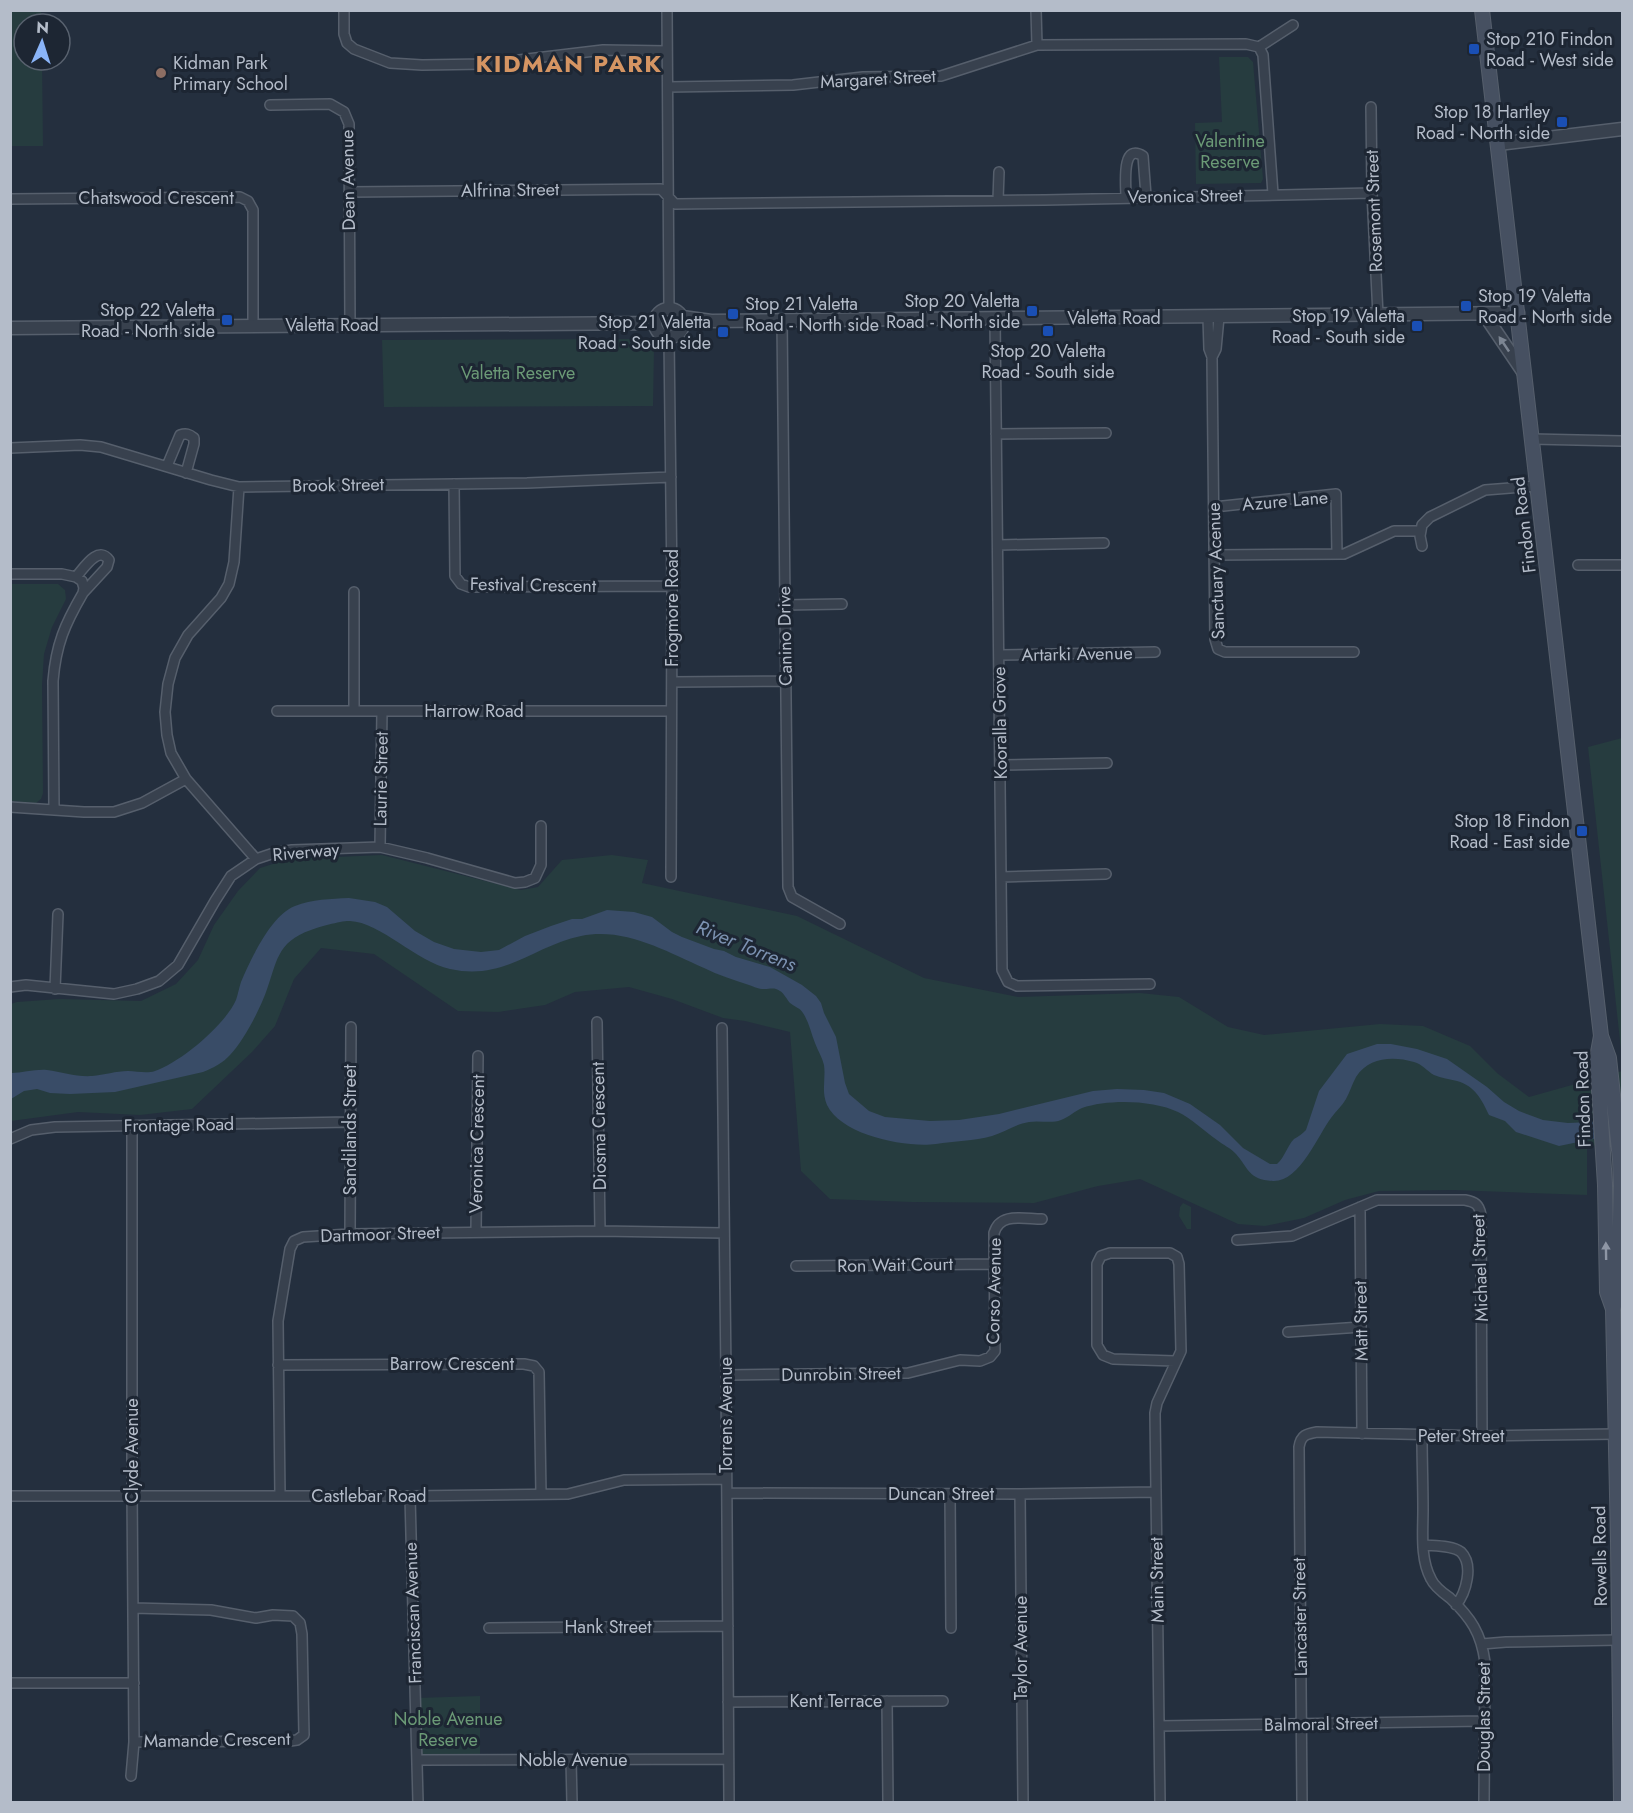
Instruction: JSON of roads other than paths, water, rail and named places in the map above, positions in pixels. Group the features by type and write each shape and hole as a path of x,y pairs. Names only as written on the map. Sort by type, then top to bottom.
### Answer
{"main road":[{"name":"Findon Road","path":"1482,10 1601,1036 1610,1058 1605,1083 1603,1160"},
{"name":"Findon Road","path":"1605,1083 1620,1159"},
{"name":"Rowells Road","path":"1620,1159 1616,1434 1620,1541 1621,1803"},
{"name":"Rowells Road","path":"1603,1160 1607,1292 1618,1309"}],"street":[{"path":"344,10 344,34 347,43 354,49 390,63 484,64 603,50 668,51"},
{"path":"667,10 669,309"},
{"path":"1036,10 1037,45"},
{"path":"1273,194 1263,55 1259,47 1293,25"},
{"name":"Margaret Street","path":"668,87 793,85 863,77 941,76 1037,45 1246,44 1259,47"},
{"name":"Dean Avenue","path":"270,105 330,104 344,112 349,124 350,325"},
{"name":"Rosemont Street","path":"1371,107 1372,193 1378,315"},
{"path":"1498,144 1623,129"},
{"path":"1126,197 1126,163 1132,153 1143,156 1146,196"},
{"path":"998,200 999,172"},
{"name":"Alfrina Street","path":"349,192 661,189 668,197"},
{"name":"Veronica Street","path":"668,197 675,204 1372,193"},
{"name":"Chatswood Crescent","path":"10,199 240,197 248,201 253,210 253,326"},
{"path":"669,309 679,312 683,322 681,332 669,338 660,335 654,323 658,314 669,309"},
{"name":"Valetta Road","path":"683,322 1518,313"},
{"path":"1484,314 1524,374"},
{"name":"Sanctuary Acenue","path":"1213,317 1217,343 1212,357 1215,639 1218,649 1226,652 1354,652"},
{"name":"Kooralla Grove","path":"995,319 1002,970 1008,982 1017,986 1150,984"},
{"name":"Canino Drive","path":"782,320 788,887 792,897 840,924"},
{"name":"Valetta Road","path":"10,328 654,323"},
{"name":"Frogmore Road","path":"669,338 672,586 671,877"},
{"path":"166,466 180,435 185,433 194,438 186,472"},
{"path":"996,434 1106,433"},
{"path":"1532,439 1623,441"},
{"name":"Brook Street","path":"10,448 80,445 101,447 239,487 527,483 671,477"},
{"name":"Festival Crescent","path":"454,484 455,576 461,584 469,587 672,586"},
{"path":"1422,546 1420,536 1422,525 1430,517 1485,490 1537,486"},
{"path":"239,487 234,562 229,584 221,598 189,634 175,658 168,684 165,712 171,753 186,779 256,859"},
{"name":"Azure Lane","path":"1214,507 1336,494 1337,554"},
{"path":"1215,555 1344,554 1394,531 1421,531"},
{"path":"998,545 1104,543"},
{"path":"54,809 54,661 70,614 83,593 107,567 110,560 101,554 76,577"},
{"path":"1578,565 1623,565"},
{"path":"10,574 62,574 76,577 82,581 83,593"},
{"name":"Laurie Street","path":"354,592 354,711"},
{"path":"784,605 842,604"},
{"name":"Artarki Avenue","path":"999,655 1155,652"},
{"path":"672,682 786,681"},
{"name":"Harrow Road","path":"277,711 672,711"},
{"name":"Laurie Street","path":"380,847 382,711"},
{"path":"1000,765 1107,763"},
{"path":"10,807 114,812 142,803 186,779"},
{"name":"Riverway","path":"10,987 26,985 114,994 159,981 178,965 231,876 256,859 274,853 292,850 380,847 516,883 535,878 541,865 541,826"},
{"path":"1001,877 1106,874"},
{"path":"55,989 58,914"},
{"name":"Diosma Crescent","path":"597,1022 600,1231"},
{"name":"Sandilands Street","path":"350,1234 351,1027"},
{"name":"Torrens Avenue","path":"722,1028 729,1803"},
{"name":"Veronica Crescent","path":"476,1232 478,1056"},
{"name":"Frontage Road","path":"10,1139 31,1130 55,1127 350,1122"},
{"name":"Clyde Avenue","path":"131,1776 134,1742 132,1126"},
{"name":"Michael Street","path":"1237,1240 1292,1236 1377,1200 1465,1200 1474,1202 1479,1207 1481,1215 1482,1436"},
{"name":"Matt Street","path":"1359,1207 1362,1434"},
{"name":"Corso Avenue","path":"990,1357 996,1351 994,1233 996,1225 1010,1218 1042,1219"},
{"name":"Dartmoor Street","path":"280,1496 278,1322 290,1249 294,1240 303,1237 350,1234 600,1231 724,1233"},
{"name":"Main Street","path":"1160,1803 1155,1410 1181,1351 1179,1264 1177,1257 1170,1253 1110,1253 1101,1256 1097,1264 1097,1345 1103,1355 1113,1359 1175,1361"},
{"name":"Ron Wait Court","path":"796,1266 994,1264"},
{"path":"1288,1332 1361,1328"},
{"name":"Dunrobin Street","path":"726,1375 908,1373 960,1360 980,1361 990,1357"},
{"name":"Barrow Crescent","path":"278,1365 524,1364 534,1366 539,1372 541,1494"},
{"name":"Peter Street","path":"1306,1434 1317,1432 1482,1436 1616,1434"},
{"name":"Lancaster Street","path":"1302,1803 1299,1447 1300,1439 1306,1434"},
{"name":"Douglas Street","path":"1422,1436 1424,1545 1427,1570 1432,1582 1456,1605 1478,1633 1482,1644 1485,1662 1484,1803"},
{"name":"Castlebar Road","path":"10,1496 568,1494 624,1480 726,1479"},
{"name":"Duncan Street","path":"727,1493 1156,1492"},
{"path":"950,1494 951,1628"},
{"name":"Taylor Avenue","path":"1020,1494 1023,1803"},
{"name":"Franciscan Avenue","path":"410,1496 418,1803"},
{"path":"1424,1545 1449,1547 1460,1551 1465,1559 1466,1589 1456,1605"},
{"name":"Mamande Crescent","path":"133,1608 211,1610 256,1618 273,1615 293,1616 300,1623 302,1634 304,1735 297,1740 290,1741 134,1742"},
{"name":"Hank Street","path":"489,1628 728,1626"},
{"path":"1482,1644 1619,1640"},
{"path":"10,1683 134,1683"},
{"path":"887,1701 888,1803"},
{"name":"Kent Terrace","path":"728,1702 943,1701"},
{"name":"Balmoral Street","path":"1159,1726 1484,1721"},
{"name":"Noble Avenue","path":"418,1760 728,1759"},
{"path":"571,1760 572,1803"}],"water":[{"name":"River Torrens","path":"349,898 375,902 387,907 415,931 434,942 454,949 481,952 499,950 525,936 551,926 607,910 634,912 652,917 682,937 770,967 802,985 816,996 836,1037 849,1094 869,1111 885,1117 930,1121 959,1120 999,1114 1093,1091 1144,1090 1164,1093 1190,1104 1220,1125 1243,1148 1270,1164 1277,1164 1294,1139 1306,1130 1319,1091 1347,1054 1377,1044 1391,1044 1417,1049 1447,1059 1504,1102 1519,1111 1543,1120 1568,1123 1591,1122 1622,1107 1622,1130 1559,1146 1516,1132 1505,1121 1489,1115 1484,1104 1469,1086 1434,1075 1420,1064 1390,1059 1375,1062 1361,1070 1344,1102 1300,1166 1283,1179 1273,1181 1254,1176 1234,1152 1178,1112 1143,1103 1117,1102 1093,1105 1082,1108 1064,1119 1024,1123 978,1139 923,1145 908,1144 859,1132 834,1115 825,1100 824,1065 807,1020 802,1011 790,1003 778,990 756,988 644,942 613,935 581,936 548,947 518,961 487,970 450,969 425,959 374,928 350,921 314,929 299,935 284,947 260,1007 246,1034 230,1055 214,1067 203,1072 115,1092 70,1094 50,1093 37,1089 24,1091 11,1099 11,1073 47,1070 86,1076 124,1071 148,1072 177,1060 201,1042 230,1010 256,950 278,918 286,911 301,904"}],"place":[{"name":"Stop 210 Findon Road - West side","path":"1474,49"},
{"name":"Kidman Park Primary School","path":"161,73"},
{"name":"Stop 18 Hartley Road - North side","path":"1562,122"},
{"name":"Stop 19 Valetta Road - North side","path":"1466,306"},
{"name":"Stop 20 Valetta Road - North side","path":"1032,311"},
{"name":"Stop 21 Valetta Road - North side","path":"733,314"},
{"name":"Stop 22 Valetta Road - North side","path":"227,320"},
{"name":"Stop 19 Valetta Road - South side","path":"1417,326"},
{"name":"Stop 20 Valetta Road - South side","path":"1048,331"},
{"name":"Stop 21 Valetta Road - South side","path":"723,332"},
{"name":"Stop 18 Findon Road - East side","path":"1582,831"}],"district":[{"name":"KIDMAN PARK","path":"569,63"}],"park label":[{"name":"Valentine Reserve","path":"1230,151"},
{"name":"Valetta Reserve","path":"518,373"},
{"name":"Noble Avenue Reserve","path":"448,1729"}]}
